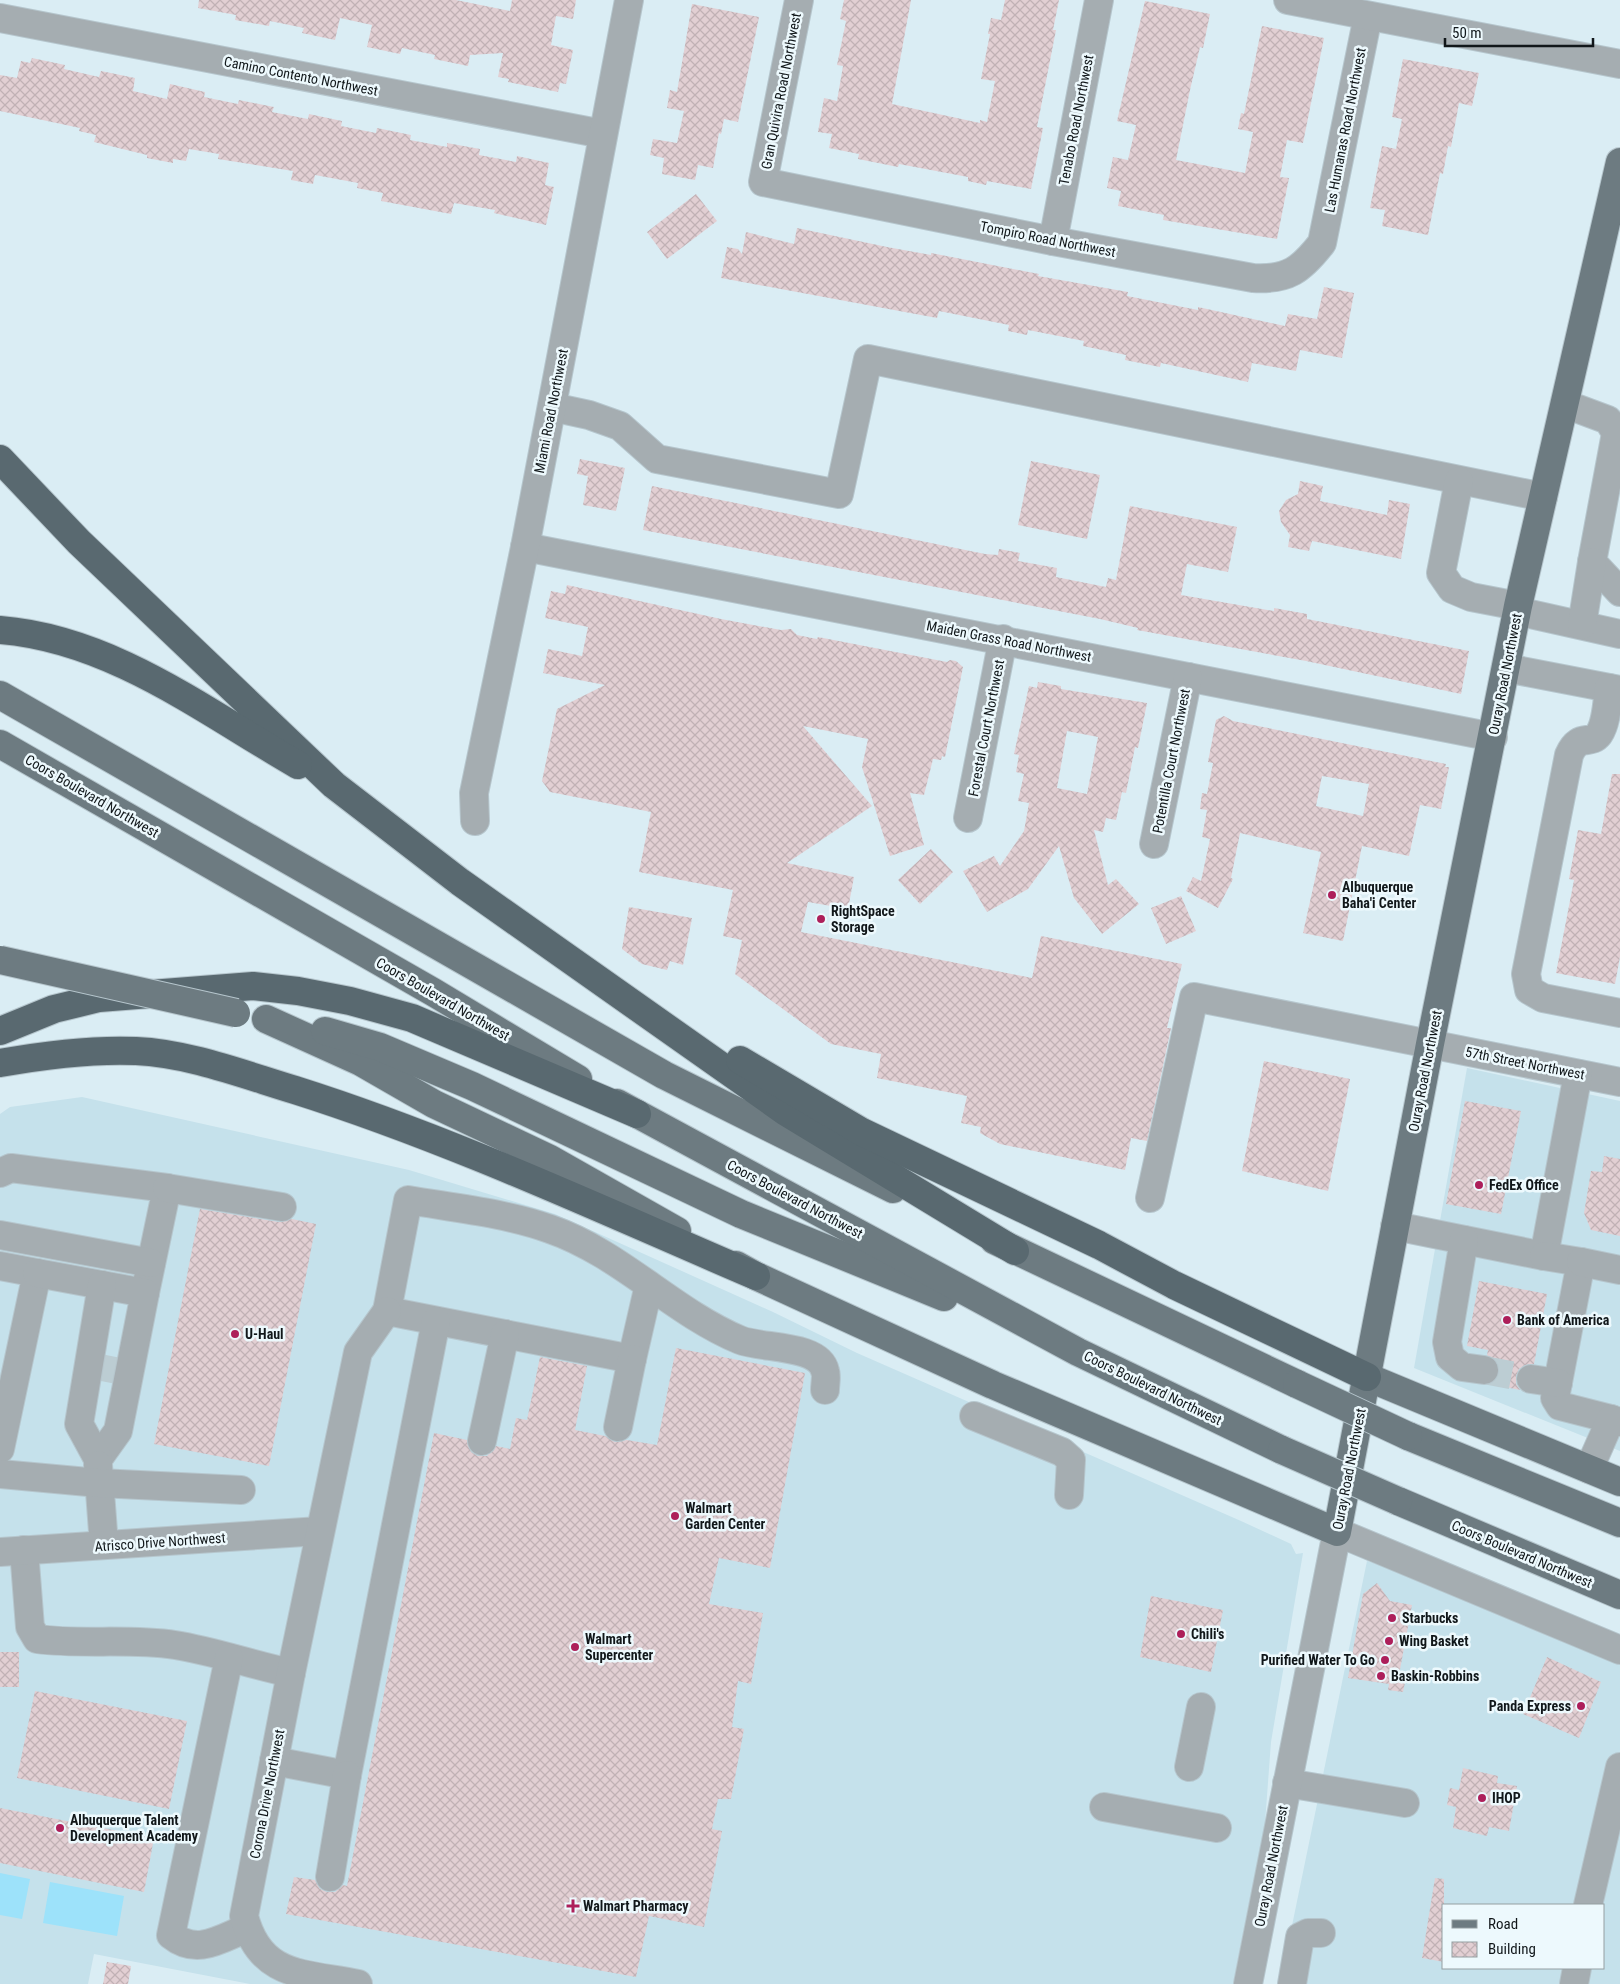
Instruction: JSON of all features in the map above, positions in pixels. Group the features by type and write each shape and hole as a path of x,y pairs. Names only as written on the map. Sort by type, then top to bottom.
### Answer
{"highway":[{"path":"0,459 78,542 334,785 460,882 786,1112 1015,1251"},
{"path":"0,630 17,632 97,653 141,672 334,785"},
{"path":"0,1031 54,1009 99,998 253,986 298,991 350,1001 412,1018 637,1114"},
{"path":"677,1036 717,1046 862,1132 1099,1245 1182,1290 1367,1377"},
{"path":"0,1063 57,1053 136,1051 211,1064 345,1106 425,1135 756,1276"}],"main road":[{"name":"Ouray Road Northwest","path":"1337,1532 1430,1044 1518,609 1619,167"},
{"path":"0,695 664,1075 1015,1251 1297,1384 1408,1436 1620,1523"},
{"name":"Coors Boulevard Northwest","path":"0,744 433,992 637,1114 1078,1352 1282,1450 1620,1595"},
{"path":"0,960 236,1013 337,1033 380,1047 472,1086 741,1214 1078,1352"},
{"path":"266,1019 361,1062 434,1104 550,1159 756,1276 993,1385 1337,1532"},
{"path":"1367,1377 1620,1482"}],"street":[{"name":"Miami Road Northwest","path":"475,821 474,793 525,546 629,0"},
{"name":"Gran Quivira Road Northwest","path":"764,182 799,0"},
{"name":"Tenabo Road Northwest","path":"1053,241 1099,0"},
{"path":"1288,0 1620,64"},
{"name":"Las Humanas Road Northwest","path":"1322,244 1368,16"},
{"name":"Camino Contento Northwest","path":"0,18 603,134"},
{"name":"Tompiro Road Northwest","path":"764,182 1053,241 1253,278 1270,279 1291,274 1307,262 1322,244"},
{"path":"552,407 589,415 620,426 657,459 839,494 868,359 1543,498"},
{"path":"1564,404 1608,420 1616,433 1582,626"},
{"path":"1460,481 1441,573 1452,589 1471,597 1620,634"},
{"name":"Maiden Grass Road Northwest","path":"525,546 1493,737"},
{"path":"1592,562 1620,592"},
{"name":"Forestal Court Northwest","path":"968,818 1003,639"},
{"path":"1506,668 1615,689 1598,736 1592,739 1583,739 1573,745 1569,755 1526,974 1529,990 1543,998 1620,1013"},
{"name":"Potentilla Court Northwest","path":"1154,844 1188,678"},
{"name":"57th Street Northwest","path":"1150,1198 1194,997 1359,1027 1430,1044 1620,1082"},
{"path":"1544,1256 1578,1074"},
{"path":"0,1173 11,1168 167,1188 282,1207"},
{"path":"98,1471 118,1431 167,1188"},
{"path":"632,1359 387,1311 408,1200 519,1220 552,1230 597,1252 741,1340 804,1352 820,1360 826,1371 825,1390"},
{"path":"1395,1226 1620,1270"},
{"path":"0,1235 151,1263"},
{"path":"1464,1240 1447,1342 1450,1357 1462,1366 1484,1370"},
{"path":"1581,1262 1555,1398 1560,1406 1615,1420 1589,1468"},
{"path":"0,1266 145,1293"},
{"path":"0,1449 37,1273"},
{"path":"618,1427 649,1285"},
{"path":"104,1545 98,1471 98,1404 104,1368 110,1287"},
{"path":"98,1471 79,1424 110,1287"},
{"name":"Corona Drive Northwest","path":"358,1984 278,1966 265,1958 257,1948 247,1928 244,1916 245,1902 291,1673 358,1352 387,1311"},
{"path":"330,1877 347,1775 436,1321"},
{"path":"482,1441 505,1334"},
{"path":"1531,1378 1558,1384"},
{"path":"974,1416 1062,1452 1071,1460 1069,1496"},
{"path":"0,1474 98,1471 240,1490"},
{"name":"Atrisco Drive Northwest","path":"12,1551 320,1531"},
{"path":"1337,1532 1620,1650"},
{"name":"Ouray Road Northwest","path":"1248,1984 1337,1532"},
{"path":"12,1551 30,1627 37,1639 61,1642 104,1640 175,1645 291,1673"},
{"path":"229,1658 171,1935 183,1944 202,1946 247,1928"},
{"path":"1189,1767 1201,1707"},
{"path":"274,1761 347,1775"},
{"path":"1588,1904 1619,1772"},
{"path":"1287,1783 1405,1803"},
{"path":"1104,1808 1217,1828"},
{"path":"1292,1984 1300,1937 1308,1933 1321,1933"},
{"path":"1574,1984 1576,1969"}],"shaded area":[{"path":"1467,1068 1620,1101 1620,1451 1414,1368"},
{"path":"82,1097 409,1170 555,1214 773,1312 857,1353 1241,1521 1291,1544 1296,1554 1303,1553 1271,1742 1265,1823 1233,1984 250,1984 94,1954 88,1984 0,1984 0,1114 10,1107"},
{"path":"1367,1561 1620,1643 1620,1984 1280,1984"},
{"path":"0,1873 30,1879 22,1919 0,1915"},
{"path":"50,1882 124,1896 117,1936 43,1923"}],"building":[{"path":"199,0 456,0 510,11 512,0 576,0 573,19 556,16 551,45 573,50 566,84 560,83 558,92 508,82 509,79 498,77 503,53 470,55 468,66 434,59 435,55 402,48 400,54 367,47 372,25 340,18 335,40 302,33 304,28 270,21 269,26 235,20 236,15 198,8"},
{"path":"844,0 911,0 892,104 980,123 980,120 987,122 995,81 981,79 990,34 988,34 991,18 1001,20 1005,0 1059,0 1053,30 1056,30 1037,127 1043,128 1031,189 987,181 986,185 968,181 968,177 899,164 898,167 858,159 859,154 829,148 832,134 818,132 824,98 837,101 843,66 837,65 846,21 840,19"},
{"path":"1145,1 1210,14 1203,48 1200,47 1176,160 1245,173 1253,132 1238,129 1241,113 1244,114 1262,26 1324,38 1303,143 1287,140 1280,177 1289,178 1277,239 1163,220 1164,215 1118,206 1121,191 1107,188 1113,157 1128,160 1136,125 1117,121"},
{"path":"692,4 759,17 738,122 724,119 721,134 719,133 713,168 698,165 695,180 662,174 664,158 650,155 653,139 677,143 684,111 667,108 670,90 677,92"},
{"path":"32,58 65,65 64,69 99,77 101,71 135,78 133,91 167,99 170,84 205,92 204,97 238,104 239,100 274,107 272,112 308,119 309,114 342,121 341,126 376,133 377,128 411,135 410,140 447,147 447,143 480,149 479,155 516,162 517,156 549,163 545,185 554,187 546,225 494,213 495,210 454,203 451,214 381,201 383,193 357,188 358,183 315,175 313,184 291,180 293,171 218,159 219,154 189,149 186,161 173,159 173,163 147,158 147,155 94,142 96,135 79,131 80,128 0,111 0,75 17,78 21,61 30,63"},
{"path":"1403,59 1479,73 1472,106 1459,103 1451,147 1448,146 1443,174 1440,173 1428,235 1382,226 1385,210 1370,208 1382,146 1396,149 1402,119 1392,117"},
{"path":"696,194 717,221 667,259 647,232"},
{"path":"797,228 887,247 931,255 931,253 1039,274 1038,276 1128,292 1127,296 1198,310 1198,307 1285,326 1288,314 1317,319 1324,287 1354,293 1342,358 1300,350 1296,371 1252,363 1248,382 1161,363 1160,367 1125,360 1126,355 1083,346 1084,341 1028,330 1027,335 1008,331 1009,325 939,311 937,318 721,278 727,247 738,249 742,254 746,232 794,244"},
{"path":"580,459 625,468 616,511 583,505 588,476 577,474"},
{"path":"1031,461 1100,475 1087,539 1018,525"},
{"path":"1300,481 1323,486 1320,501 1387,515 1389,500 1410,504 1401,559 1312,541 1309,551 1288,547 1290,535 1281,522 1279,511 1286,500 1298,494"},
{"path":"652,486 985,554 998,555 999,549 1020,553 1018,561 1057,568 1056,577 1106,587 1108,578 1116,580 1130,506 1237,527 1228,572 1187,564 1181,595 1274,611 1274,608 1307,614 1307,619 1469,651 1461,694 1306,661 1137,630 1138,628 1100,619 643,530"},
{"path":"567,585 721,619 781,630 791,629 797,635 817,639 818,637 947,662 950,660 956,661 963,667 945,757 942,756 941,760 933,759 924,795 910,793 924,845 890,856 862,767 868,739 803,726 872,806 787,863 854,877 848,909 808,902 801,932 1032,978 1041,936 1182,964 1167,1028 1171,1028 1147,1141 1131,1138 1125,1170 1000,1144 980,1133 981,1127 961,1123 967,1096 877,1078 881,1054 831,1044 735,974 742,940 723,936 733,890 639,872 651,812 550,792 542,781 557,709 605,685 543,673 548,649 582,656 588,627 545,618 551,591 565,594"},
{"path":"1038,682 1061,686 1061,689 1147,703 1138,748 1135,747 1126,793 1122,792 1116,820 1106,818 1103,832 1094,830 1108,885 1116,879 1139,904 1102,934 1074,898 1059,846 1028,889 987,912 963,871 994,856 1000,866 1024,831 1029,803 1018,801 1024,774 1016,772 1019,755 1014,754 1029,686 1037,688","holes":["1067,731 1098,737 1087,794 1057,788"]},
{"path":"1224,716 1233,721 1446,764 1445,767 1449,767 1441,809 1420,805 1409,856 1362,846 1343,941 1303,933 1321,852 1240,833 1231,878 1233,879 1218,908 1186,891 1193,877 1201,881 1210,839 1202,837 1207,810 1200,809 1202,793 1207,794 1213,763 1208,762 1216,720","holes":["1322,776 1369,784 1363,816 1316,806"]},
{"path":"1612,774 1620,774 1620,957 1615,984 1556,973 1574,880 1569,879 1578,830 1601,834"},
{"path":"931,849 953,872 920,904 898,880"},
{"path":"1181,896 1196,931 1166,944 1151,908"},
{"path":"629,907 692,918 683,965 670,961 667,970 642,964 622,949"},
{"path":"1264,1061 1350,1079 1328,1191 1242,1171"},
{"path":"1465,1101 1521,1111 1501,1214 1446,1204"},
{"path":"1604,1156 1620,1159 1620,1236 1591,1230 1584,1213 1591,1171 1602,1172"},
{"name":"U-Haul","path":"200,1209 279,1222 292,1219 316,1224 269,1466 154,1444"},
{"name":"Bank of America","path":"1479,1281 1547,1294 1534,1364 1525,1365 1519,1369 1516,1376 1516,1384 1520,1390 1490,1384 1497,1379 1499,1373 1498,1364 1487,1355 1488,1350 1467,1346"},
{"name":"Walmart Supercenter","path":"676,1348 805,1373 770,1568 719,1558 709,1604 763,1613 751,1684 738,1681 732,1727 744,1729 731,1799 718,1799 712,1829 722,1831 704,1927 649,1916 636,1977 286,1914 294,1877 315,1880 320,1889 327,1892 335,1892 343,1885 347,1886 434,1433 467,1440 471,1452 478,1456 487,1456 496,1446 510,1449 516,1418 527,1420 540,1357 587,1366 575,1430 605,1436 615,1442 627,1440 657,1445"},
{"path":"1377,1583 1390,1601 1412,1605 1399,1675 1406,1678 1403,1692 1388,1690 1389,1684 1348,1678 1363,1594"},
{"name":"Chili's","path":"1151,1596 1223,1610 1211,1672 1140,1657"},
{"path":"0,1652 19,1652 19,1687 0,1687"},
{"path":"1547,1657 1601,1682 1579,1738 1523,1714"},
{"path":"35,1691 187,1721 169,1809 17,1778"},
{"name":"IHOP","path":"1463,1768 1498,1776 1497,1783 1517,1786 1509,1831 1489,1827 1487,1836 1453,1828 1456,1807 1447,1805 1450,1788 1459,1790"},
{"path":"0,1808 154,1838 144,1892 0,1863"},
{"path":"1435,1878 1444,1879 1442,1962 1422,1958"},
{"path":"107,1962 131,1966 128,1984 103,1984"}],"tunnel":[{"path":"101,1381 106,1355"},
{"path":"1484,1370 1531,1379"}],"place":[{"name":"Albuquerque Baha'i Center","path":"1332,895"},
{"name":"RightSpace Storage","path":"821,919"},
{"name":"FedEx Office","path":"1479,1185"},
{"name":"Bank of America","path":"1507,1320"},
{"name":"U-Haul","path":"235,1334"},
{"name":"Walmart Garden Center","path":"675,1516"},
{"name":"Starbucks","path":"1392,1618"},
{"name":"Chili's","path":"1181,1634"},
{"name":"Wing Basket","path":"1389,1641"},
{"name":"Walmart Supercenter","path":"575,1647"},
{"name":"Purified Water To Go","path":"1385,1660"},
{"name":"Baskin-Robbins","path":"1381,1676"},
{"name":"Panda Express","path":"1581,1706"},
{"name":"IHOP","path":"1482,1798"},
{"name":"Albuquerque Talent Development Academy","path":"60,1828"},
{"name":"Walmart Pharmacy","path":"573,1906"}]}
